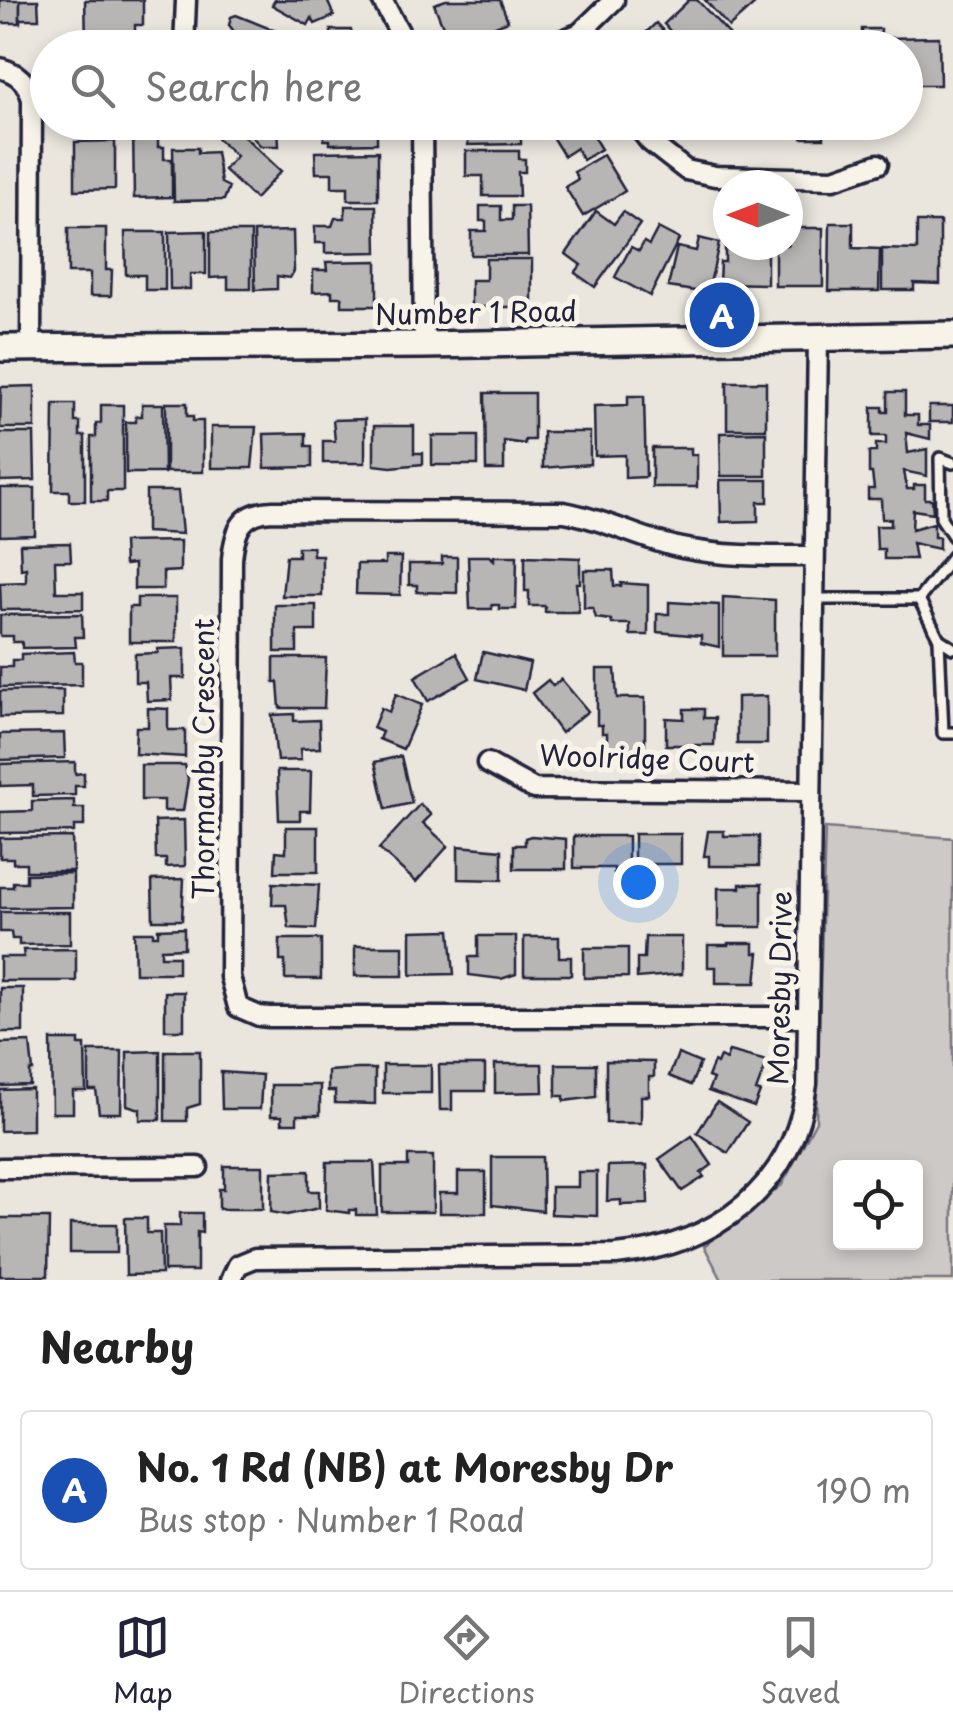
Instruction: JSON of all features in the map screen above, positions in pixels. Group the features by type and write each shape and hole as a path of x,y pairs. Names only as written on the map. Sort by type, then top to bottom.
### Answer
{"main road":[{"name":"Number 1 Road","path":"0,348 953,335"}],"street":[{"path":"185,30 186,0"},
{"path":"382,0 398,30"},
{"path":"592,30 614,0"},
{"path":"0,68 24,81 30,95"},
{"path":"31,347 32,140"},
{"path":"422,140 424,345"},
{"path":"648,140 686,170 714,176 834,178 878,164"},
{"name":"Moresby Drive","path":"231,1280 238,1265 255,1258 616,1256 645,1252 694,1238 746,1203 784,1160 803,1115 808,1084 818,336"},
{"name":"Thormanby Crescent","path":"807,1017 259,1016 238,1007 230,977 232,559 236,530 242,520 273,511 564,512 602,520 690,550 814,556"},
{"name":"Woolridge Court","path":"487,763 534,789 810,791"},
{"path":"0,1168 198,1167"}],"lane":[{"path":"953,463 940,458 941,518 953,536"},
{"path":"919,598 953,556"},
{"path":"814,598 919,598"},
{"path":"919,598 940,639 943,732 953,733"},
{"path":"940,639 953,648"}],"shaded area":[{"path":"825,828 953,838 953,1280 722,1280 704,1246 782,1185 816,1121"}],"building":[{"path":"0,0 20,0 20,23 0,23"},
{"path":"20,0 38,0 39,19 20,19"},
{"path":"85,0 143,0 143,25 135,25 135,30 86,30"},
{"path":"275,0 327,0 334,16 315,24 312,18 308,25 272,5"},
{"path":"446,0 500,0 508,21 485,30 444,30 434,4"},
{"path":"689,0 697,0 725,30 669,30 664,24"},
{"path":"705,0 755,0 757,2 729,27"},
{"path":"236,15 274,30 233,30 229,25"},
{"path":"923,37 939,37 940,85 923,85"},
{"path":"133,140 158,140 158,147 164,147 164,159 172,159 172,197 134,198"},
{"path":"219,140 248,140 281,171 255,199 224,170 236,156"},
{"path":"255,140 279,140 279,146 261,146"},
{"path":"330,140 377,140 377,143 330,144"},
{"path":"468,140 521,140 521,144 468,145"},
{"path":"554,140 595,140 601,149 583,160 576,148 564,156"},
{"path":"115,141 115,189 75,190 75,142"},
{"path":"173,148 216,152 221,183 229,187 224,200 174,201"},
{"path":"378,151 378,200 348,200 348,187 332,187 332,173 316,173 315,152"},
{"path":"466,151 519,151 519,159 525,159 525,172 518,172 519,196 483,196 483,176 466,176"},
{"path":"603,155 625,191 583,216 565,187 578,179 574,172"},
{"path":"345,206 376,206 377,252 325,253 325,243 315,243 315,226 332,226 335,218 345,218"},
{"path":"480,206 501,206 501,220 512,220 512,206 527,206 528,255 471,255 471,231 486,231 486,221 480,221"},
{"path":"596,211 614,224 623,212 640,224 595,287 575,273 581,265 566,254"},
{"path":"917,222 940,222 940,284 914,283 914,290 882,290 882,249 917,250"},
{"path":"830,223 853,223 853,248 880,249 879,291 829,291"},
{"path":"68,228 106,228 106,270 112,270 111,296 90,296 90,273 68,273"},
{"path":"658,228 679,239 650,296 615,277 631,247 639,251 644,242 649,245"},
{"path":"803,228 823,228 823,286 775,286 775,260 803,260"},
{"path":"206,231 206,274 190,274 190,289 170,289 169,232"},
{"path":"293,231 294,271 290,278 277,276 277,289 255,290 254,232"},
{"path":"125,232 165,232 165,290 145,290 145,275 126,275"},
{"path":"210,232 251,232 251,289 228,289 228,277 210,278"},
{"path":"699,238 713,242 715,260 708,293 668,287 677,247 696,251"},
{"path":"486,259 532,259 532,307 471,307 471,280 486,280"},
{"path":"767,260 767,284 719,283 720,262"},
{"path":"377,261 377,306 342,306 342,297 332,297 332,291 313,292 313,270 327,270 326,262"},
{"path":"727,382 766,382 766,429 727,429"},
{"path":"35,386 35,428 0,428 1,387"},
{"path":"888,392 905,392 905,415 918,415 918,425 930,425 930,439 906,433 908,453 927,449 927,476 904,471 907,489 925,485 925,499 932,499 933,513 913,510 912,529 934,523 934,537 939,537 939,549 912,543 915,559 884,559 884,549 877,549 876,526 891,526 891,519 882,519 881,499 868,499 868,489 874,489 869,452 876,452 876,444 886,444 886,436 872,436 872,407 883,407 883,412 888,412"},
{"path":"485,393 534,393 534,440 525,440 525,444 504,441 504,470 486,470"},
{"path":"628,396 644,396 646,477 625,478 625,455 595,456 594,406 628,405"},
{"path":"166,403 187,403 187,416 203,421 203,472 166,472"},
{"path":"54,404 75,404 75,422 80,422 80,436 85,436 85,501 69,501 69,491 53,491"},
{"path":"142,404 163,404 164,473 126,473 126,422 136,422 136,416 142,416"},
{"path":"101,405 123,405 123,491 107,491 107,501 91,501 91,437 96,437 96,423 101,423"},
{"path":"929,406 953,406 953,422 929,422"},
{"path":"365,419 365,463 323,463 323,441 335,441 333,420"},
{"path":"374,426 414,426 414,453 423,453 423,464 374,465"},
{"path":"211,427 256,427 252,468 211,468"},
{"path":"543,432 590,432 590,464 543,468"},
{"path":"766,432 766,476 721,476 720,433"},
{"path":"0,433 34,433 35,480 0,481"},
{"path":"306,433 306,446 312,446 312,467 265,468 264,434"},
{"path":"432,436 478,436 478,465 432,465"},
{"path":"652,448 691,448 691,455 697,455 697,487 652,487"},
{"path":"720,480 768,480 768,502 758,502 758,521 721,522"},
{"path":"0,488 35,488 35,535 0,536"},
{"path":"146,491 178,491 182,534 146,532"},
{"path":"180,541 180,571 163,572 163,589 134,589 134,564 124,565 123,542"},
{"path":"70,543 71,561 55,561 56,592 83,592 83,609 1,610 0,583 26,582 20,544"},
{"path":"298,547 313,547 313,555 322,555 322,596 282,596 286,556 298,556"},
{"path":"468,556 490,556 494,560 494,556 517,556 516,609 492,605 492,609 470,609"},
{"path":"525,556 580,558 580,583 576,583 579,612 545,612 545,606 529,606"},
{"path":"385,557 401,557 400,595 356,594 357,564 385,564"},
{"path":"442,557 457,557 457,593 417,592 417,585 409,585 409,564 442,564"},
{"path":"584,570 613,570 614,586 648,585 648,635 630,635 630,624 612,624 611,620 596,618 593,608 584,608"},
{"path":"723,597 775,600 775,656 723,656"},
{"path":"137,598 176,598 176,642 129,642 129,607 137,607"},
{"path":"669,602 719,605 719,647 701,643 701,636 657,632 657,614 669,614"},
{"path":"275,605 316,605 316,631 297,631 297,652 275,652"},
{"path":"82,614 83,637 75,637 76,647 22,648 22,642 13,642 13,636 0,636 0,615"},
{"path":"185,648 185,678 171,678 172,700 147,701 146,682 135,682 135,654"},
{"path":"74,652 75,662 82,662 82,685 0,687 0,667 12,667 12,660 21,660 21,654"},
{"path":"483,652 530,663 524,690 477,679"},
{"path":"456,653 470,678 428,701 415,677"},
{"path":"274,658 326,658 324,708 280,708"},
{"path":"597,669 615,669 617,698 645,698 645,748 607,748 607,733 602,733 602,725 597,725"},
{"path":"561,679 588,711 561,733 532,693 548,680 553,686"},
{"path":"63,690 63,716 0,717 0,691"},
{"path":"396,694 422,705 403,749 379,739 382,732 373,728 381,708 389,712"},
{"path":"767,696 767,744 737,744 737,697"},
{"path":"148,708 168,709 168,730 185,730 185,757 135,754 136,727 148,727"},
{"path":"684,709 704,709 704,718 715,718 714,745 666,745 666,718 684,719"},
{"path":"294,714 294,721 319,720 320,748 300,749 301,760 277,761 272,715"},
{"path":"64,733 65,758 0,760 0,734"},
{"path":"401,756 412,803 386,809 375,762"},
{"path":"75,762 75,774 84,773 84,786 75,786 75,795 33,796 33,785 0,786 0,764"},
{"path":"141,765 185,765 188,779 183,811 164,811 164,800 141,800"},
{"path":"277,771 311,771 310,811 300,811 300,820 279,820"},
{"path":"74,800 74,808 84,808 84,826 74,826 74,832 0,833 0,812 32,811 32,801"},
{"path":"420,804 431,815 423,823 448,846 416,882 379,849"},
{"path":"184,820 185,866 166,867 166,859 156,859 155,821"},
{"path":"286,827 318,827 318,872 275,872 276,851 286,852"},
{"path":"708,831 724,831 724,836 759,836 759,866 709,866 709,856 704,856"},
{"path":"634,834 681,834 681,864 634,864"},
{"path":"574,836 628,836 628,873 614,873 614,868 574,868"},
{"path":"72,837 73,871 26,871 26,863 0,858 0,838"},
{"path":"525,838 566,839 566,869 514,869 514,845 525,845"},
{"path":"458,846 502,850 502,880 458,879"},
{"path":"73,873 73,907 0,908 0,887 26,882 26,874"},
{"path":"184,879 182,920 153,920 152,880"},
{"path":"273,883 319,885 316,929 289,928 286,905 272,905"},
{"path":"740,884 762,884 762,927 718,927 718,888 740,888"},
{"path":"0,912 70,912 70,944 19,945 19,939 12,939 11,932 0,932"},
{"path":"184,928 184,948 161,949 161,956 178,956 178,973 135,973 134,932 158,935 158,929"},
{"path":"450,930 454,974 411,975 411,931"},
{"path":"478,936 516,936 516,974 501,979 469,975 469,957 478,957"},
{"path":"524,937 559,937 559,957 571,957 571,975 524,975"},
{"path":"645,937 682,937 682,974 637,978 637,958 644,958"},
{"path":"280,939 321,939 321,979 285,979"},
{"path":"754,943 754,953 759,953 756,983 716,983 716,967 708,967 708,945"},
{"path":"355,946 403,946 403,976 355,976"},
{"path":"584,948 628,948 628,977 584,978"},
{"path":"76,949 76,981 0,981 0,957 24,957 23,950"},
{"path":"0,988 23,988 23,1032 0,1032"},
{"path":"165,992 184,992 184,1030 165,1030"},
{"path":"51,1040 79,1040 79,1045 85,1045 86,1091 73,1091 73,1113 52,1113"},
{"path":"30,1042 30,1085 0,1086 0,1043"},
{"path":"89,1051 122,1051 121,1113 99,1113 96,1090 89,1090"},
{"path":"160,1051 160,1120 140,1120 140,1109 127,1105 127,1052"},
{"path":"165,1051 200,1051 200,1104 187,1108 187,1121 165,1121"},
{"path":"729,1051 767,1061 754,1107 708,1091 714,1062 717,1064 720,1057 726,1060"},
{"path":"678,1054 700,1063 691,1085 669,1076"},
{"path":"606,1061 654,1062 649,1096 641,1096 641,1123 606,1123"},
{"path":"495,1064 542,1064 543,1092 495,1093"},
{"path":"556,1064 596,1064 596,1097 564,1101 564,1096 556,1096"},
{"path":"383,1065 431,1065 431,1093 383,1093"},
{"path":"439,1065 485,1065 485,1091 452,1091 452,1110 440,1110"},
{"path":"375,1069 375,1104 335,1103 335,1091 328,1091 328,1071"},
{"path":"221,1072 262,1075 260,1109 222,1109"},
{"path":"271,1085 320,1085 320,1115 297,1115 297,1123 282,1123 282,1116 271,1116"},
{"path":"32,1089 32,1130 0,1131 0,1090"},
{"path":"717,1102 748,1122 728,1153 697,1133"},
{"path":"692,1136 712,1165 701,1173 704,1177 682,1191 659,1159"},
{"path":"408,1156 433,1156 433,1212 382,1212 382,1166 408,1166"},
{"path":"492,1157 542,1157 543,1211 492,1205"},
{"path":"327,1162 374,1162 377,1215 326,1210"},
{"path":"647,1165 648,1204 607,1201 608,1166"},
{"path":"224,1166 263,1166 263,1209 219,1209"},
{"path":"309,1171 309,1191 319,1191 319,1208 287,1215 271,1212 272,1172"},
{"path":"458,1172 486,1172 486,1213 439,1213 439,1193 458,1193"},
{"path":"578,1172 597,1172 597,1216 551,1214 551,1187 578,1187"},
{"path":"180,1213 202,1213 202,1233 197,1232 197,1271 164,1271 164,1226 180,1226"},
{"path":"0,1218 49,1218 48,1276 0,1276"},
{"path":"125,1218 147,1218 147,1233 160,1233 161,1274 126,1275"},
{"path":"70,1224 117,1224 117,1253 70,1253"}],"place":[{"name":"No. 1 Rd (NB) at Moresby Dr","path":"722,315"}]}
